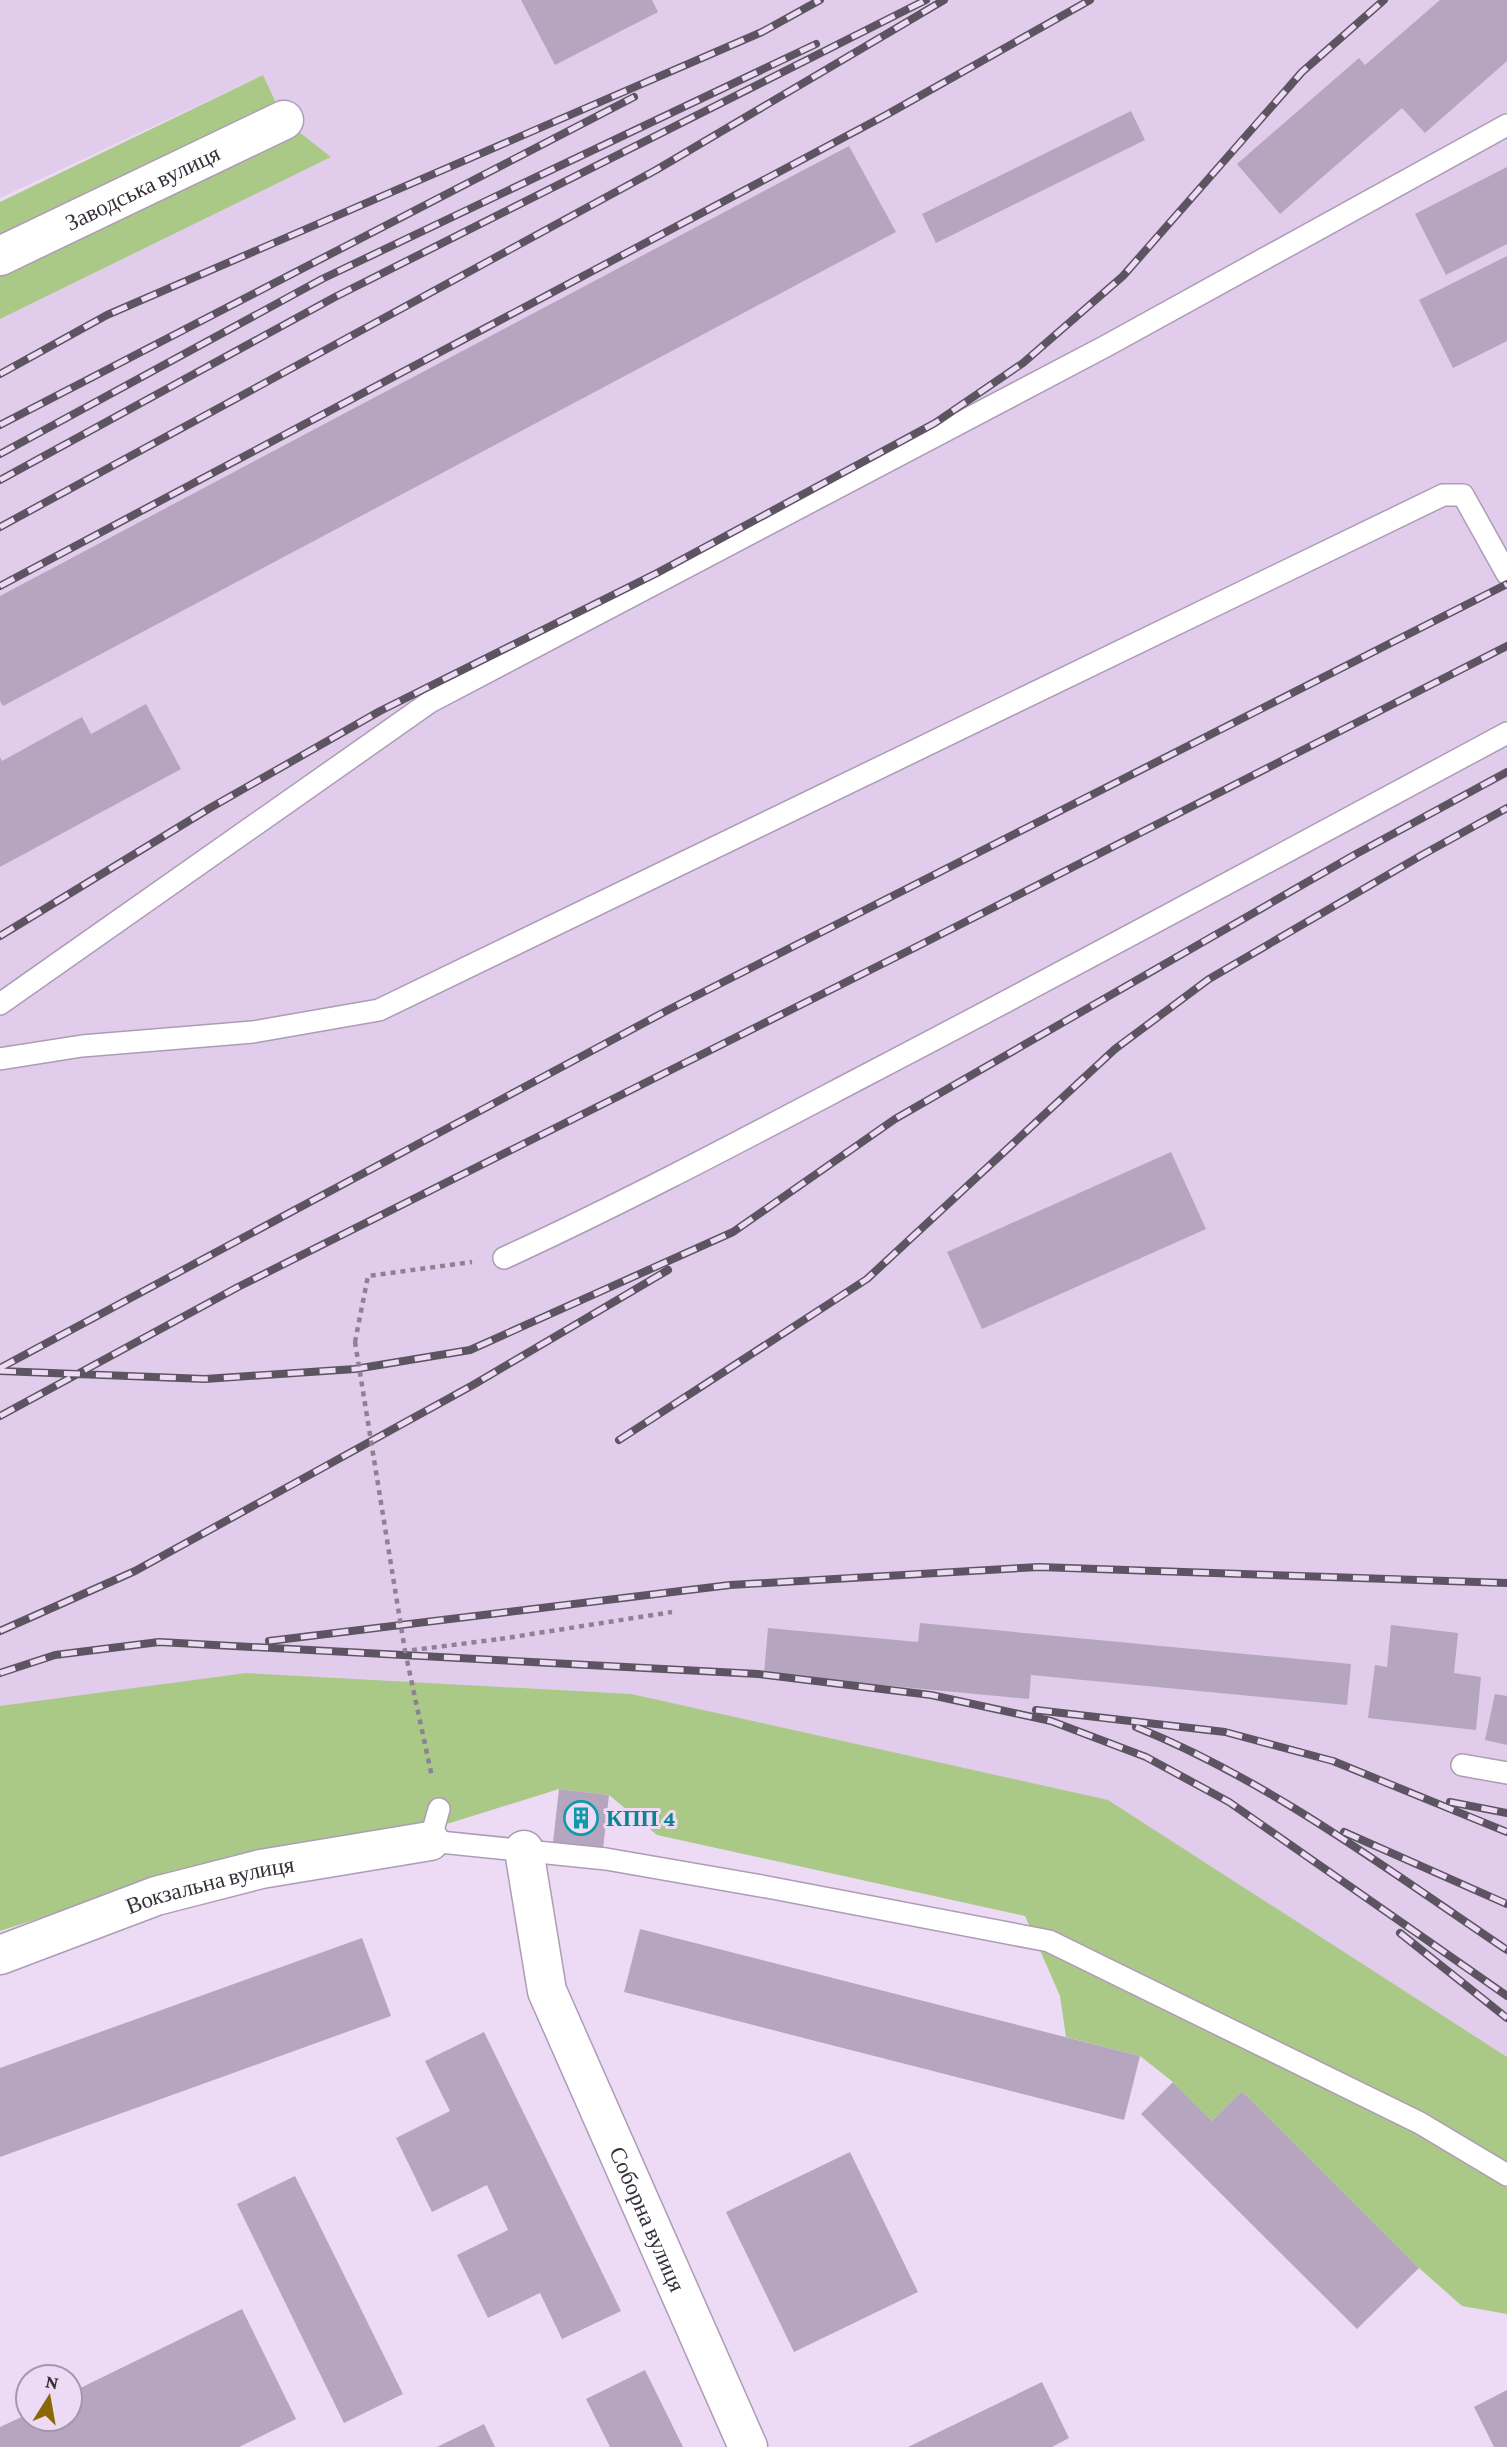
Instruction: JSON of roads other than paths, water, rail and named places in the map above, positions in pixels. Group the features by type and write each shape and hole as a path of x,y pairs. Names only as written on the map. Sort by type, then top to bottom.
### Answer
{"street":[{"name":"Заводська вулиця","path":"0,256 284,120"},
{"name":"Вокзальна вулиця","path":"0,1955 156,1896 434,1825"},
{"name":"Соборна вулиця","path":"524,1850 547,1991 748,2447"}],"lane":[{"path":"0,1004 430,702 1107,346 1507,125"},
{"path":"0,1059 82,1046 253,1032 379,1010 1443,495 1463,495 1507,574"},
{"path":"504,1258 694,1165 1086,961 1507,733"},
{"path":"1462,1765 1507,1773"},
{"path":"434,1825 524,1850 606,1859 1049,1941 1420,2123 1507,2175"}],"railway":[{"path":"0,374 107,315 762,32 820,0"},
{"path":"0,480 335,297 926,0"},
{"path":"0,527 656,170 944,0"},
{"path":"0,586 886,115 1090,0"},
{"path":"0,936 210,808 380,711 657,573 935,423 1023,363 1123,276 1302,72 1384,0"},
{"path":"0,454 322,279 816,44"},
{"path":"0,425 634,97"},
{"path":"0,1368 668,1010 1507,584"},
{"path":"0,1416 238,1287 916,947 1507,646"},
{"path":"0,1371 205,1379 355,1369 470,1350 733,1232 895,1119 1356,854 1507,772"},
{"path":"619,1440 867,1279 1115,1049 1209,979 1507,808"},
{"path":"0,1631 135,1571 473,1385 668,1270"},
{"path":"269,1641 730,1585 1039,1567 1507,1583"},
{"path":"0,1673 55,1655 159,1642 758,1674 931,1695 1051,1721 1146,1757 1229,1802 1507,1996"},
{"path":"1036,1710 1225,1732 1333,1761 1507,1832"},
{"path":"1136,1727 1234,1773 1281,1800 1507,1950"},
{"path":"1450,1802 1507,1813"},
{"path":"1344,1832 1507,1904"},
{"path":"1400,1933 1507,2018"}],"place":[{"name":"КПП 4","path":"581,1818"}]}
